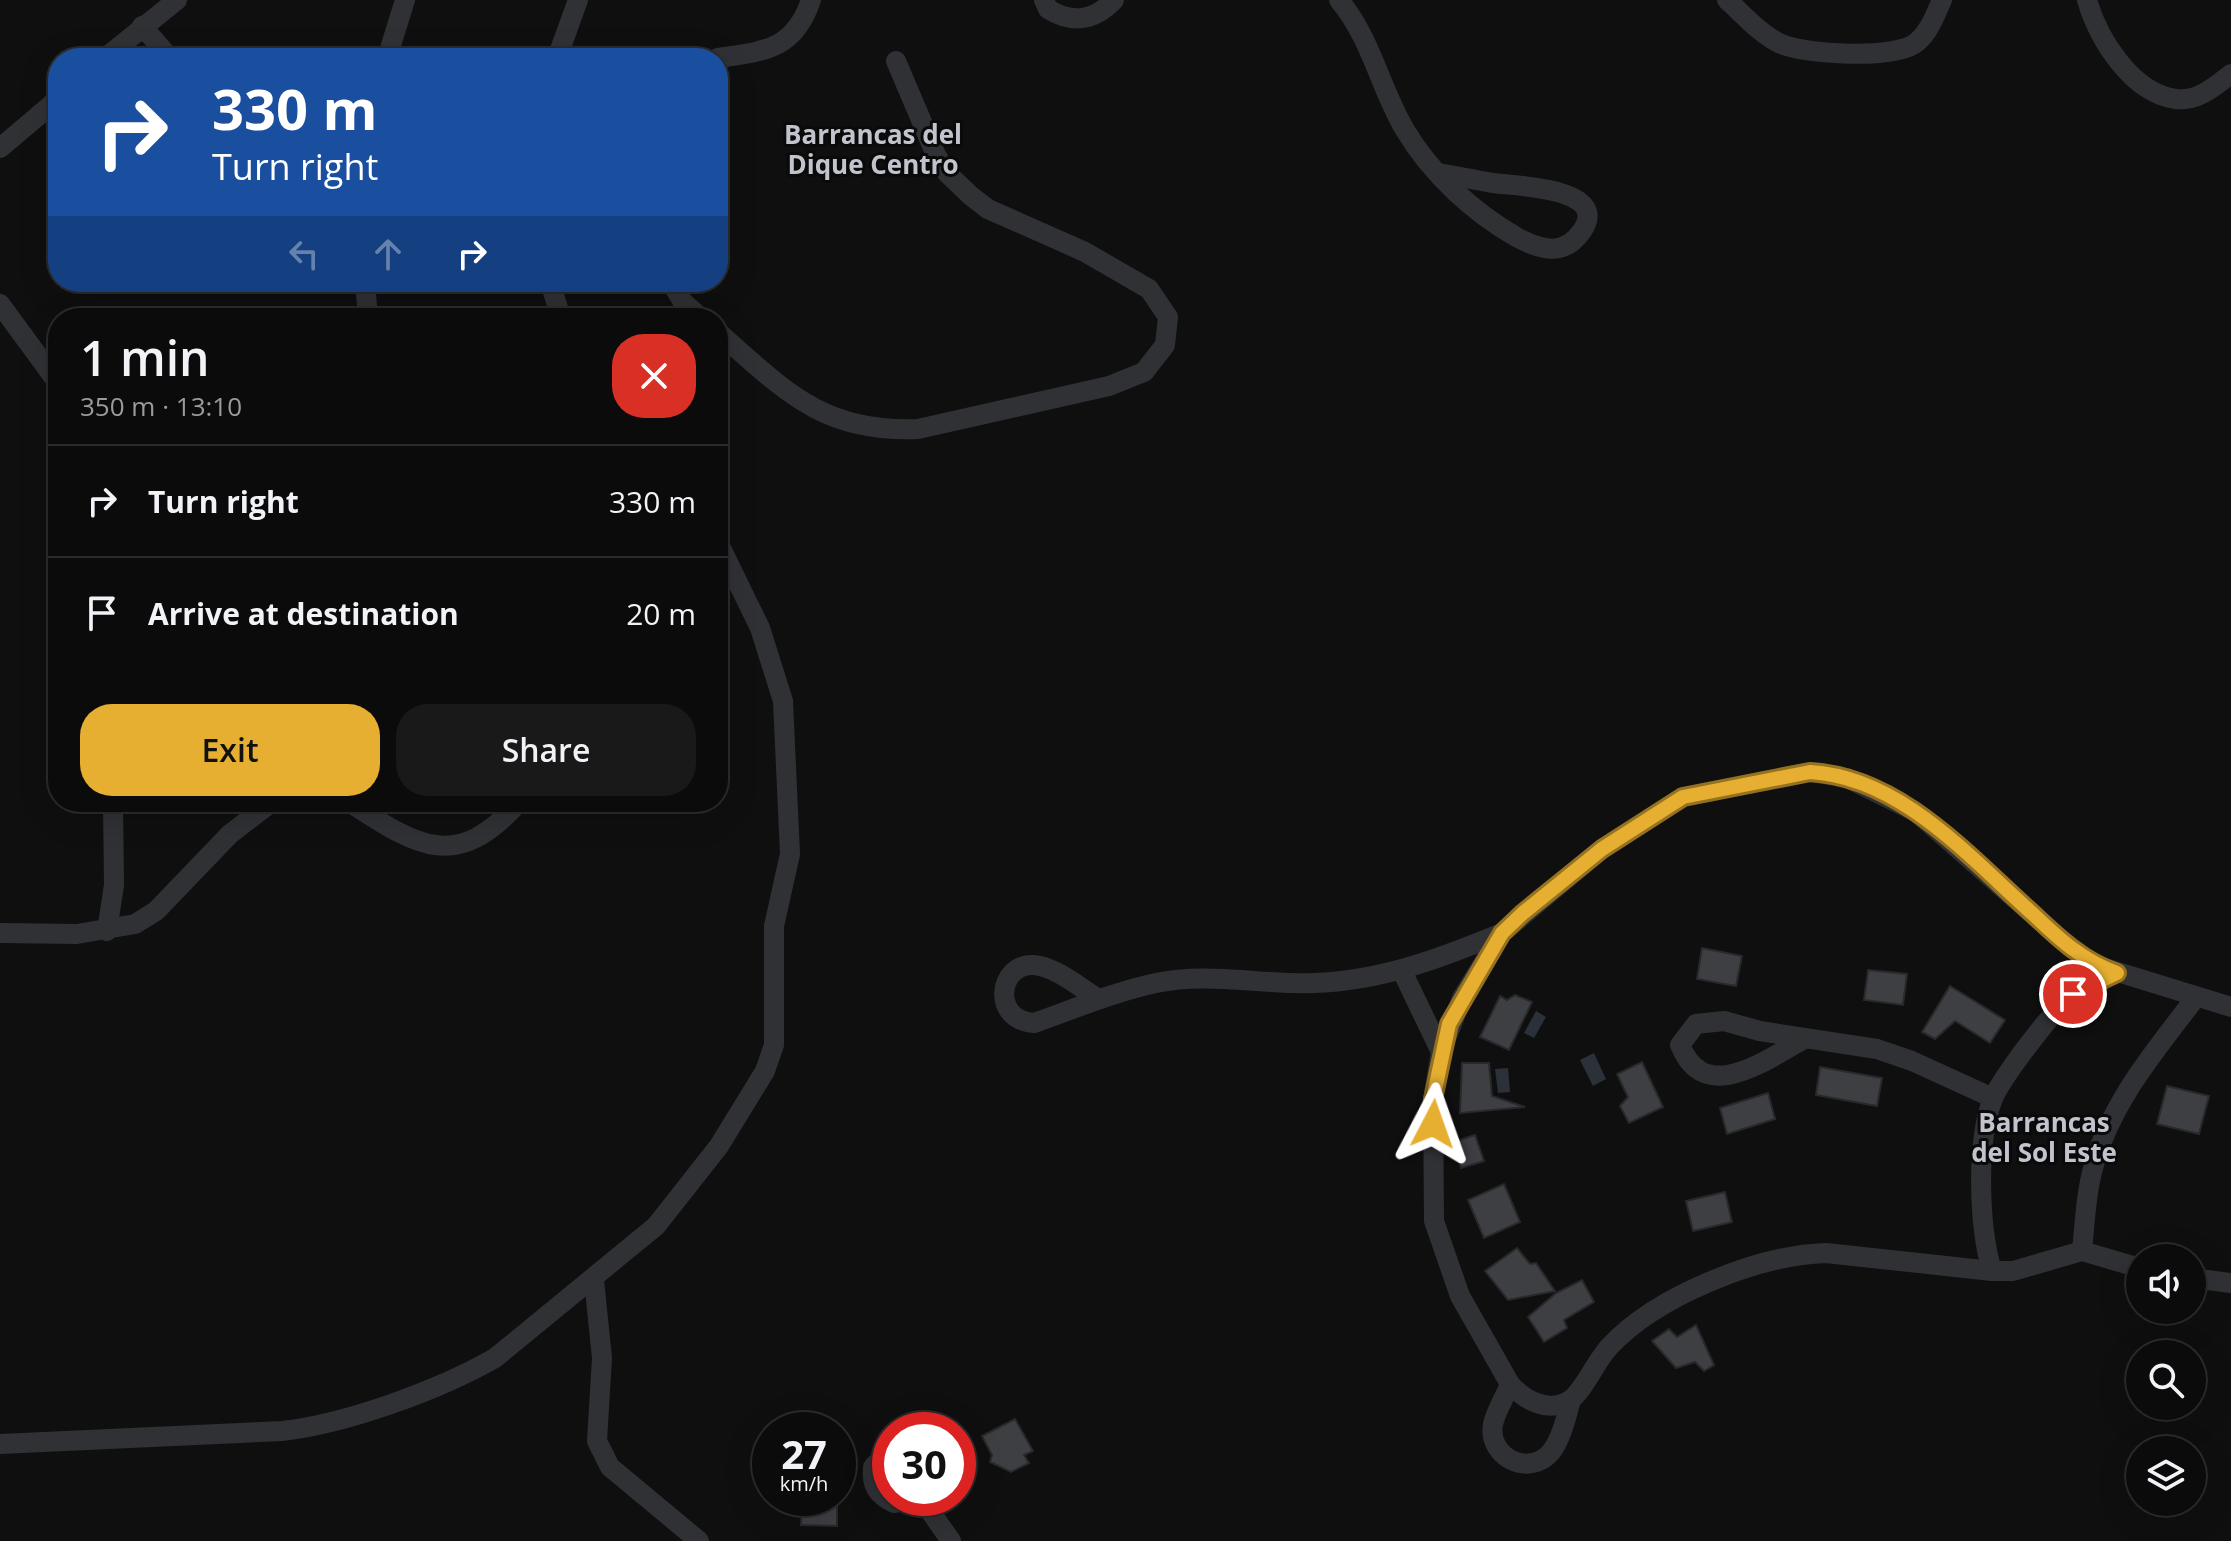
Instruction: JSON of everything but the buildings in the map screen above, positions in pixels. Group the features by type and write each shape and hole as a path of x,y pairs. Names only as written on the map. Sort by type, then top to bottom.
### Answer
{"street":[{"path":"117,48 177,0"},
{"path":"390,48 405,0"},
{"path":"561,48 578,0"},
{"path":"728,56 772,49 787,41 798,27 811,0"},
{"path":"1044,0 1048,9 1074,19 1090,18 1114,0"},
{"path":"1339,0 1359,29 1405,131 1439,173 1487,220 1541,250 1552,251 1568,244 1582,231 1587,218 1574,198 1560,191 1439,173"},
{"path":"1727,0 1762,33 1781,44 1805,51 1895,52 1915,44 1931,25 1942,0"},
{"path":"2087,0 2101,36 2123,67 2150,89 2176,100 2204,95 2231,74"},
{"path":"142,26 161,48"},
{"path":"728,341 785,392 805,405 858,427 886,430 918,429 1109,386 1144,372 1157,359 1165,345 1168,317 1149,289 1085,252 988,209 971,196 947,173 936,155 896,61"},
{"path":"0,148 48,107"},
{"path":"677,292 690,308"},
{"path":"0,304 48,369"},
{"path":"0,1444 139,1440 312,1428 470,1372 526,1336 656,1226 710,1157 765,1071 774,1045 774,926 790,854 783,701 760,628 728,562"},
{"path":"1571,1400 1551,1406 1521,1396 1510,1384 1460,1296 1434,1221 1433,1099 1441,1052 1462,998 1502,933 1602,849 1683,797 1708,789 1810,772 1825,772 1864,784 1916,812 2080,956 2117,973 2231,1007"},
{"path":"107,931 114,885 113,812"},
{"path":"0,933 107,931 135,924 156,911 230,834 259,812"},
{"path":"364,812 397,833 448,847 470,843 507,812"},
{"path":"1099,999 1182,979 1313,983 1402,971 1502,933"},
{"path":"1402,971 1441,1052"},
{"path":"1992,1271 1984,1239 1983,1213 1985,1126 1993,1098 2059,1008 2092,983 2117,973"},
{"path":"2082,1251 2091,1179 2107,1128 2141,1069 2196,997"},
{"path":"1806,1038 1740,1073 1716,1077 1700,1072 1686,1060 1680,1045 1696,1024 1708,1020 1877,1049 1912,1061 1993,1098"},
{"path":"1510,1384 1493,1426 1494,1439 1514,1463 1525,1466 1538,1462 1550,1453 1571,1400 1607,1348 1645,1316 1765,1262 1797,1254 1826,1253 2013,1271 2082,1251 2126,1264"},
{"path":"594,1280 602,1358 597,1441 602,1456 610,1467 699,1541"},
{"path":"2206,1280 2231,1283"},
{"path":"932,1516 951,1541"}],"shaded area":[{"path":"1536,1011 1546,1017 1534,1038 1524,1033"},
{"path":"1594,1053 1606,1079 1593,1086 1580,1060"},
{"path":"1508,1068 1510,1092 1498,1093 1495,1069"}],"district":[{"name":"Barrancas del Dique Centro","path":"873,149"},
{"name":"Barrancas del Sol Este","path":"2044,1137"}],"route":[{"path":"1433,1124 1433,1099 1449,1024 1470,983 1502,933 1602,849 1654,813 1683,797 1708,789 1825,772 1864,784 1916,812 2080,956 2117,973 2073,994"}]}
